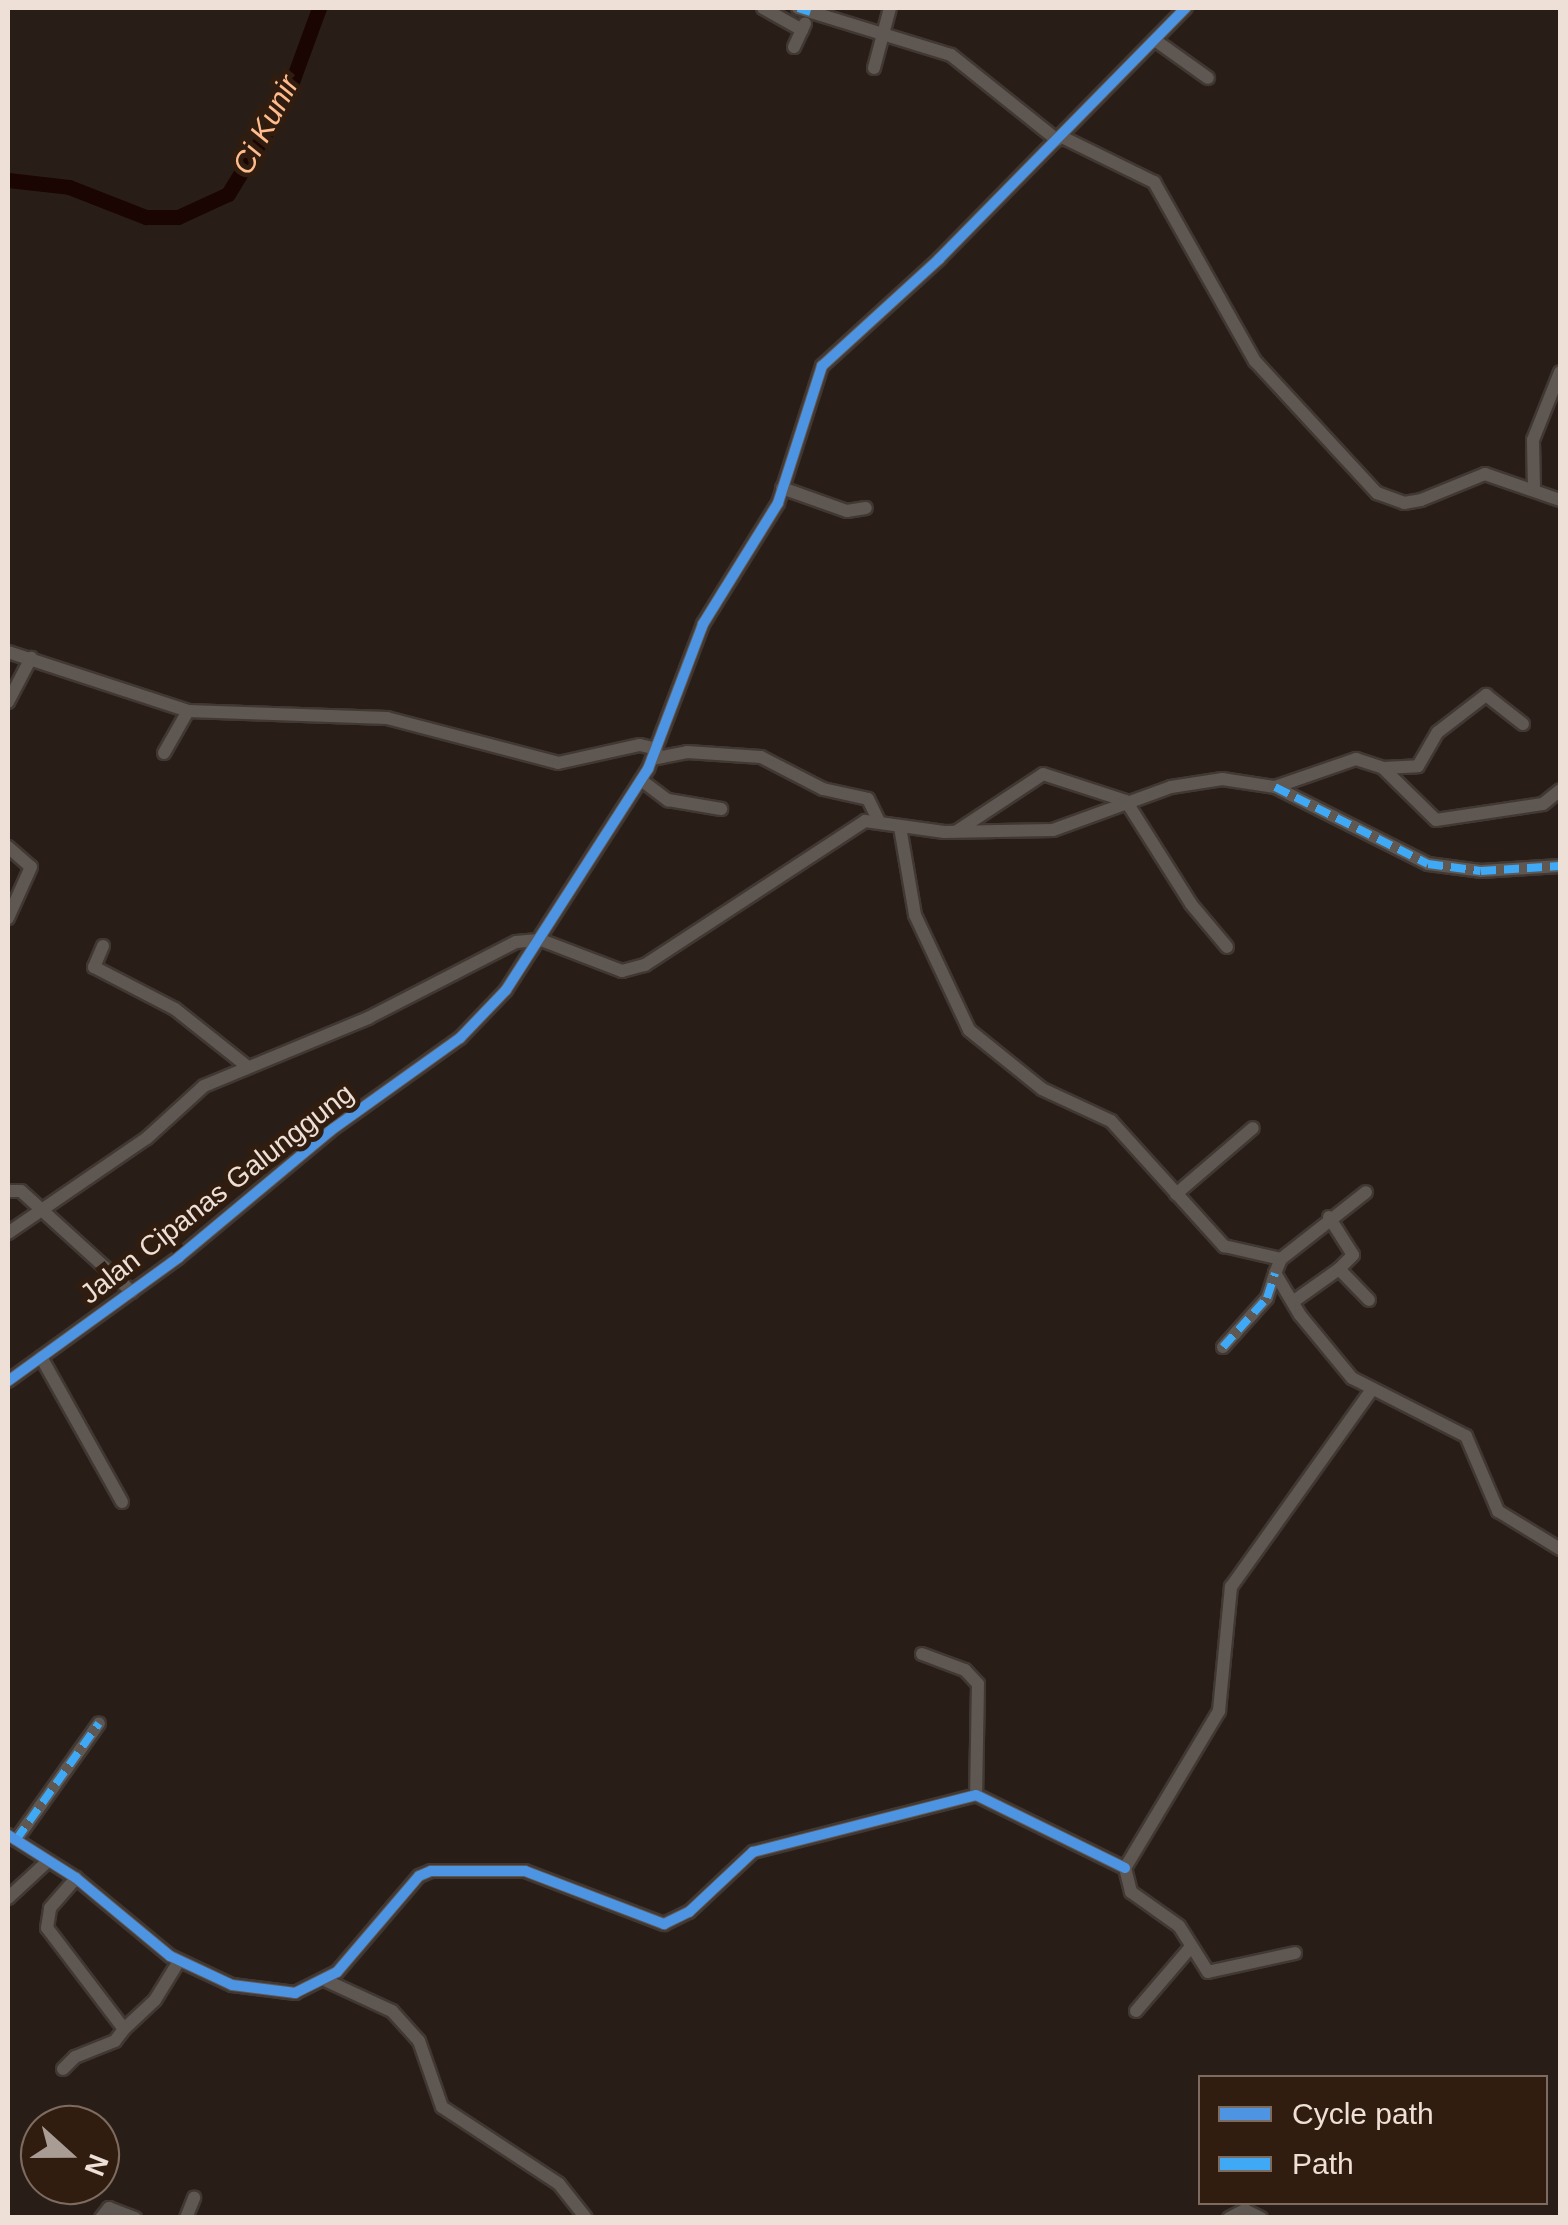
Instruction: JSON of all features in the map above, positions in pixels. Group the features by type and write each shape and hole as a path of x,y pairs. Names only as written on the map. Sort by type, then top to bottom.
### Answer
{"street":[{"path":"762,8 802,30"},
{"path":"874,68 890,8"},
{"name":"Jalan Cipanas Galunggung","path":"8,1381 132,1292 330,1131 460,1038 537,945 641,780 655,754 702,624 769,524 805,403 835,349 939,260 1186,8"},
{"path":"794,47 802,30 804,10 883,32 960,60 1058,138 1154,182 1255,361 1377,494 1404,503 1485,474 1560,500"},
{"path":"1155,40 1208,78"},
{"path":"1534,488 1534,436 1560,372"},
{"path":"782,488 847,511 866,508"},
{"path":"8,652 188,710 387,718 558,763 640,745 655,754 761,757 823,789 868,799 879,822"},
{"path":"8,702 31,658"},
{"path":"1275,786 1341,761 1383,768 1418,766 1438,732 1484,696 1523,724"},
{"path":"164,753 188,710"},
{"path":"1383,768 1436,820 1543,804 1560,790"},
{"path":"955,832 1044,774 1126,801 1180,889 1227,946"},
{"path":"8,1232 147,1138 204,1086 368,1018 516,942 630,971 855,824 879,822 955,832 1053,830 1126,801 1222,779 1275,786 1428,864 1481,871 1560,866"},
{"path":"641,780 668,800 721,808"},
{"path":"900,827 915,916 969,1030 1042,1089 1112,1122 1224,1246 1278,1266 1294,1301 1352,1378 1466,1436 1498,1511 1560,1550"},
{"path":"8,847 31,865 8,918"},
{"path":"103,946 94,967 175,1009 248,1067"},
{"path":"1176,1194 1253,1128"},
{"path":"8,1192 22,1192 42,1208 132,1292"},
{"path":"1223,1348 1267,1298 1278,1266 1328,1216 1366,1192"},
{"path":"1294,1301 1353,1255 1328,1216"},
{"path":"1338,1269 1369,1300"},
{"path":"42,1357 122,1502"},
{"path":"1294,1953 1216,1974 1199,1966 1173,1920 1131,1892 1125,1868 1219,1712 1231,1587 1372,1391"},
{"path":"922,1654 965,1670 978,1684 976,1794"},
{"path":"99,1723 12,1838 76,1878 179,1961 256,1989 295,1993 327,1981 424,1873 525,1871 664,1924 689,1912 754,1852 976,1794 1125,1868"},
{"path":"8,1898 48,1861"},
{"path":"76,1878 50,1908 47,1928 124,2029"},
{"path":"1136,2012 1190,1948"},
{"path":"63,2070 75,2057 116,2041 155,2000 179,1961"},
{"path":"327,1981 392,2011 419,2041 442,2108 559,2184 586,2218"},
{"path":"186,2218 194,2198"},
{"path":"101,2218 109,2208 135,2218"},
{"path":"1228,2218 1244,2210 1262,2218"}],"waterway":[{"name":"Ci Kunir","path":"8,180 69,187 146,217 178,217 228,194 285,101 319,8"}],"marked path":[{"path":"798,8 810,12"},
{"path":"1275,787 1428,864 1481,871 1560,866"},
{"path":"1223,1347 1267,1298 1275,1273"},
{"path":"16,1840 99,1723"}],"cycle path":[{"path":"8,1381 179,1257 330,1131 460,1038 506,990 648,769 703,624 778,503 822,366 939,259 1186,8"},
{"path":"8,1835 76,1878 170,1956 232,1985 295,1993 337,1972 419,1876 431,1871 525,1871 664,1924 689,1912 753,1852 976,1795 1125,1868"}]}
